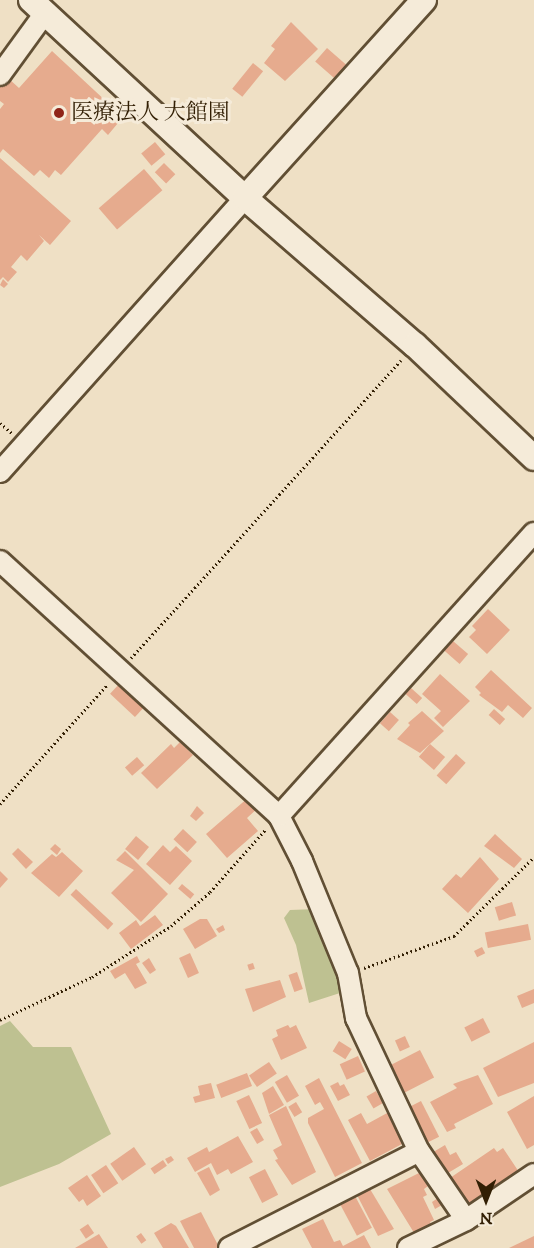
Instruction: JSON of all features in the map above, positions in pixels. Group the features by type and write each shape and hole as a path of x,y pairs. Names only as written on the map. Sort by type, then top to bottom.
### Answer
{"street":[{"path":"0,472 424,0"},
{"path":"0,75 37,5 246,198 415,345 534,458"},
{"path":"279,816 534,533"},
{"path":"0,561 279,816 302,861 348,973 356,1018 419,1151 466,1220"},
{"path":"229,1248 419,1151"},
{"path":"408,1248 466,1220 534,1174"}],"path":[{"path":"0,804 415,345"},
{"path":"0,1020 92,977 171,926 210,892 279,816"},
{"path":"348,973 454,936 534,857"}],"green space":[{"path":"317,909 347,986 340,993 309,1003 296,945 284,918 290,910"},
{"path":"10,1021 33,1047 71,1047 111,1134 59,1164 0,1187 0,1026"}],"building":[{"path":"291,22 318,49 285,81 264,63 275,49 271,46"},
{"path":"327,48 350,68 338,81 315,62"},
{"name":"医療法人 大館園","path":"52,51 123,117 108,135 102,129 61,175 55,170 49,178 40,170 34,176 3,149 0,153 0,109 4,104 0,101 0,87 8,78 19,88"},
{"path":"253,63 263,71 242,97 232,89"},
{"path":"155,142 165,154 151,166 141,154"},
{"path":"0,158 71,221 50,245 39,235 44,241 27,261 21,255 11,267 17,272 8,282 3,277 0,280"},
{"path":"164,163 175,174 166,184 155,172"},
{"path":"144,169 162,190 117,229 99,208"},
{"path":"3,279 8,284 4,288 0,285"},
{"path":"488,609 510,630 487,654 469,637 476,630 472,626"},
{"path":"453,641 468,654 460,664 444,651"},
{"path":"491,670 532,708 523,718 508,705 502,712 479,695 481,693 475,687"},
{"path":"440,674 470,701 443,727 434,718 441,711 422,694"},
{"path":"121,682 146,705 135,717 110,694"},
{"path":"411,688 422,698 417,704 406,694"},
{"path":"494,709 505,719 500,725 489,715"},
{"path":"422,711 444,731 420,753 397,739 410,725 408,723"},
{"path":"390,712 399,720 389,731 380,723"},
{"path":"180,742 193,755 157,789 141,773 171,744 174,748"},
{"path":"430,744 445,757 434,770 419,757"},
{"path":"456,754 466,763 446,784 437,776"},
{"path":"137,757 144,765 132,776 125,767"},
{"path":"249,797 258,808 247,818 258,831 227,858 206,834"},
{"path":"197,806 204,813 196,821 190,816"},
{"path":"183,829 197,842 187,852 173,839"},
{"path":"495,834 522,859 514,868 484,846"},
{"path":"136,836 149,847 138,860 125,849"},
{"path":"55,844 61,849 57,855 50,849"},
{"path":"163,845 170,852 176,846 192,861 170,885 146,864"},
{"path":"18,848 33,862 26,869 12,854"},
{"path":"125,851 168,894 141,922 111,893 134,870 116,860"},
{"path":"62,852 83,871 59,897 31,873 52,854 56,857"},
{"path":"480,857 499,879 468,913 442,889 456,874 461,878"},
{"path":"0,871 8,879 0,888"},
{"path":"182,884 194,894 190,899 178,889"},
{"path":"76,889 113,924 108,930 71,895"},
{"path":"512,902 516,915 499,921 495,907"},
{"path":"155,915 163,925 131,949 119,933 136,920 140,926"},
{"path":"200,919 207,919 217,936 195,949 183,929"},
{"path":"528,924 531,940 488,948 485,932"},
{"path":"223,925 225,930 219,933 216,929"},
{"path":"482,947 485,953 477,957 474,951"},
{"path":"190,953 199,973 188,978 179,958"},
{"path":"137,956 140,962 136,964 147,983 135,989 125,973 115,979 110,971"},
{"path":"149,958 156,970 150,974 142,963"},
{"path":"253,963 255,969 249,971 247,965"},
{"path":"297,972 303,989 294,992 288,975"},
{"path":"280,980 286,997 253,1012 245,989"},
{"path":"534,989 534,1003 522,1008 517,996"},
{"path":"483,1018 490,1032 472,1042 464,1028"},
{"path":"288,1025 290,1028 296,1025 307,1048 281,1060 272,1039 278,1036 276,1030"},
{"path":"405,1036 410,1047 400,1051 395,1040"},
{"path":"339,1041 352,1049 345,1059 333,1051"},
{"path":"534,1042 534,1083 498,1097 483,1068"},
{"path":"420,1050 434,1078 403,1094 389,1066"},
{"path":"358,1056 365,1072 347,1080 340,1064"},
{"path":"269,1062 277,1074 257,1087 249,1075"},
{"path":"247,1073 252,1086 221,1098 216,1085"},
{"path":"287,1075 299,1096 287,1103 275,1082"},
{"path":"478,1075 493,1104 454,1124 456,1128 447,1132 430,1102 457,1088 453,1084"},
{"path":"319,1078 362,1163 335,1177 308,1123 308,1118 324,1109 320,1102 315,1105 305,1086"},
{"path":"338,1082 340,1086 344,1084 350,1095 338,1101 330,1086"},
{"path":"211,1083 215,1098 195,1103 193,1097 200,1095 198,1086"},
{"path":"273,1086 284,1105 269,1114 262,1093"},
{"path":"376,1091 383,1103 373,1109 366,1096"},
{"path":"249,1095 262,1123 249,1129 236,1101"},
{"path":"534,1096 534,1145 527,1149 507,1112"},
{"path":"421,1101 439,1137 424,1144 406,1109"},
{"path":"296,1102 302,1112 294,1117 288,1107"},
{"path":"286,1106 316,1172 292,1185 275,1160 278,1159 273,1150 282,1145 269,1115"},
{"path":"389,1112 404,1139 402,1144 370,1161 348,1120 361,1113 367,1124"},
{"path":"257,1128 264,1140 257,1144 250,1132"},
{"path":"238,1136 253,1162 231,1174 228,1169 217,1175 211,1163 195,1172 187,1158 207,1147 209,1152"},
{"path":"445,1145 450,1155 456,1152 463,1164 443,1176 430,1154"},
{"path":"134,1147 146,1164 122,1181 110,1164"},
{"path":"494,1148 497,1152 503,1148 519,1172 466,1205 450,1178"},
{"path":"171,1156 174,1160 168,1164 165,1159"},
{"path":"163,1160 167,1166 154,1174 151,1168"},
{"path":"106,1165 118,1183 103,1193 91,1175"},
{"path":"209,1167 220,1190 210,1196 197,1173"},
{"path":"265,1169 278,1195 262,1203 249,1177"},
{"path":"421,1172 428,1186 424,1189 427,1195 423,1197 434,1220 430,1222 433,1227 416,1236 387,1189"},
{"path":"87,1175 101,1196 87,1206 83,1199 79,1202 68,1188"},
{"path":"370,1189 394,1229 378,1236 357,1195"},
{"path":"355,1196 372,1228 357,1236 340,1204"},
{"path":"438,1198 442,1205 435,1209 432,1202"},
{"path":"201,1212 219,1247 194,1248 180,1221"},
{"path":"323,1219 334,1242 340,1240 343,1246 364,1235 371,1248 312,1248 302,1229"},
{"path":"171,1223 176,1226 189,1248 163,1248 154,1233"},
{"path":"88,1224 94,1233 86,1239 80,1230"},
{"path":"141,1233 146,1240 141,1244 136,1237"},
{"path":"99,1234 108,1248 75,1248"},
{"path":"534,1236 534,1248 509,1248"}],"place":[{"name":"医療法人 大館園","path":"59,113"}]}
